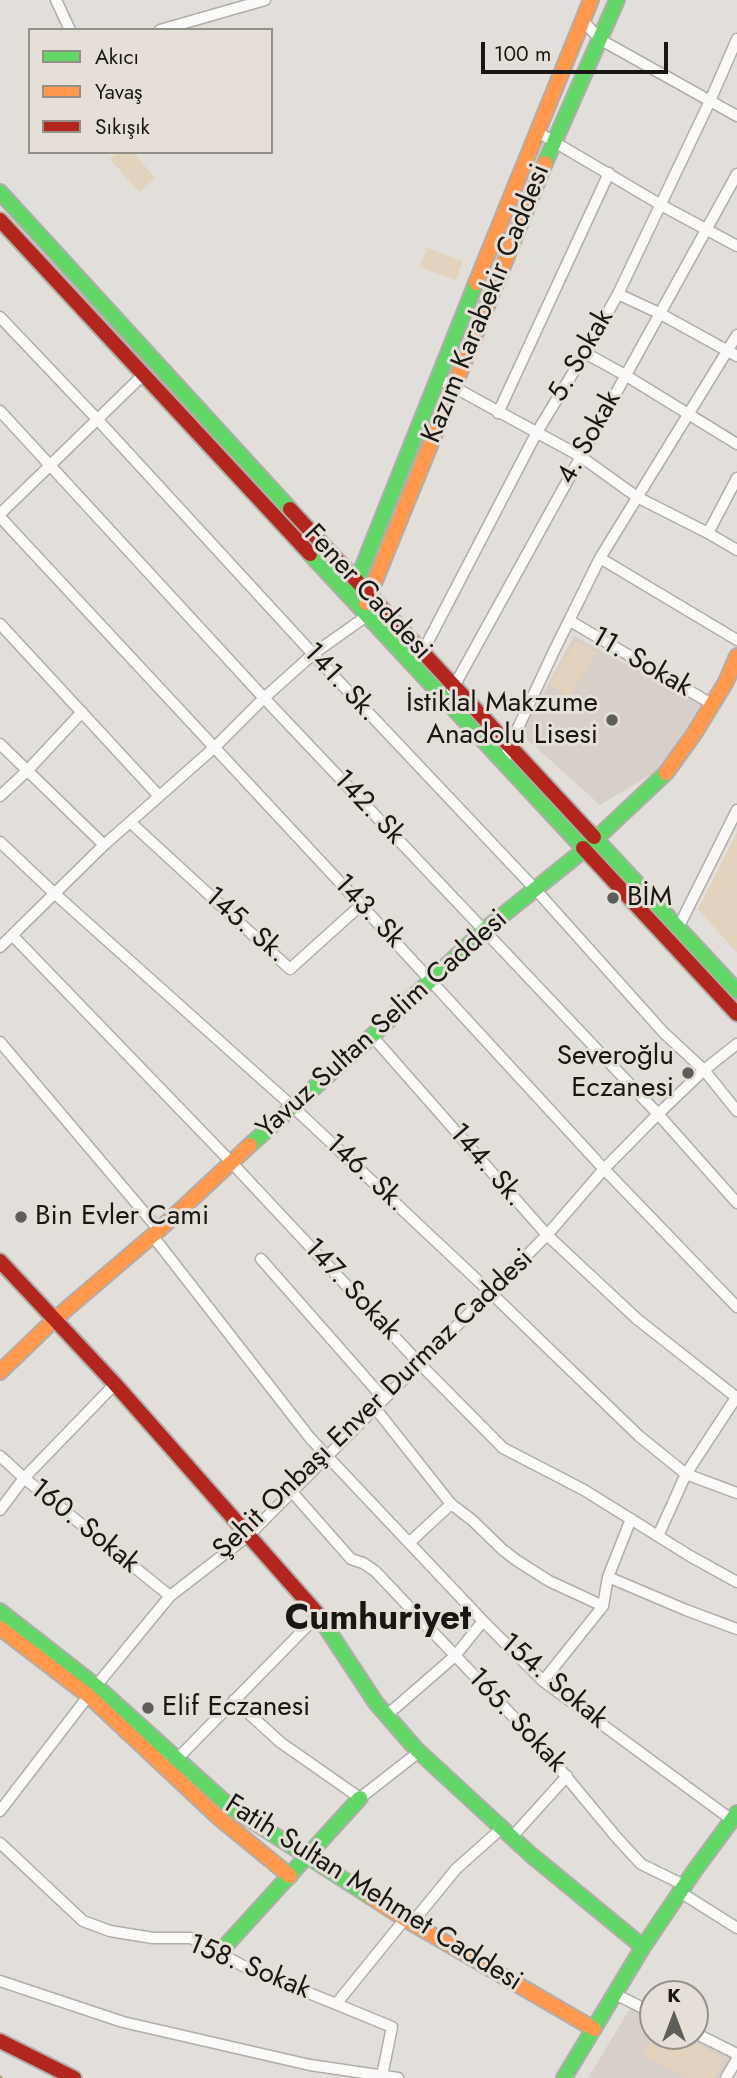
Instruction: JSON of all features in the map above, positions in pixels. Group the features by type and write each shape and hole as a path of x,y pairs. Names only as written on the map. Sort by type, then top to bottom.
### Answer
{"street":[{"path":"56,0 69,28"},
{"path":"167,28 265,0"},
{"name":"Kazım Karabekir Caddesi","path":"351,598 536,131 591,0"},
{"name":"Kazım Karabekir Caddesi","path":"365,614 375,601 453,387 554,142 617,0"},
{"path":"583,21 601,40 737,116"},
{"name":"5. Sokak","path":"415,668 537,432 618,294 737,38"},
{"path":"536,131 661,205 737,246"},
{"path":"498,413 609,173"},
{"name":"4. Sokak","path":"449,704 453,685 737,174"},
{"name":"Fener Caddesi","path":"0,192 422,653 737,991"},
{"name":"Fener Caddesi","path":"0,220 737,1014"},
{"path":"618,294 659,313 733,354"},
{"name":"141. Sk.","path":"0,317 536,890 664,1033 704,1070 737,1111"},
{"path":"504,764 509,747 600,558 689,413 733,354 737,335"},
{"path":"585,354 625,375 737,444"},
{"path":"0,516 143,374"},
{"path":"437,378 580,456 637,497 737,550"},
{"name":"142. Sk","path":"0,411 264,698 658,1114 737,1203"},
{"path":"708,533 737,478"},
{"name":"143. Sk","path":"0,516 604,1169 737,1307"},
{"path":"600,558 737,640"},
{"path":"5,940 104,845 215,747 264,698 313,654 365,614"},
{"name":"11. Sokak","path":"570,621 712,704"},
{"path":"0,624 159,796"},
{"name":"Yavuz Sultan Selim Caddesi","path":"0,1373 55,1318 155,1232 372,1036 483,931 584,850 667,772 726,682 737,656"},
{"path":"0,796 82,712"},
{"path":"0,744 104,845"},
{"path":"678,928 737,810"},
{"name":"145. Sk.","path":"130,822 290,969 361,905"},
{"name":"146. Sk.","path":"0,842 292,1106 639,1436 686,1474 737,1493"},
{"name":"147. Sokak","path":"5,940 231,1163 503,1448 584,1490 737,1582"},
{"name":"144. Sk.","path":"372,1036 547,1235 637,1318 737,1396"},
{"name":"154. Sokak","path":"0,1042 155,1232 310,1438 483,1621 543,1681 734,1816"},
{"name":"Şehit Onbaşı Enver Durmaz Caddesi","path":"0,1811 92,1691 170,1596 250,1535 547,1235 604,1169 658,1114 704,1070 737,1044"},
{"path":"261,1258 384,1399"},
{"path":"0,1261 116,1384 250,1535 318,1615 376,1703 419,1752 530,1854 643,1947"},
{"path":"0,1510 24,1478 116,1384"},
{"path":"658,1536 686,1474 737,1396"},
{"path":"375,1408 451,1503 516,1560 549,1581 603,1606"},
{"name":"160. Sokak","path":"0,1455 24,1478 170,1596"},
{"name":"165. Sokak","path":"292,1492 351,1559 375,1571 455,1656 567,1776 641,1864 737,1928"},
{"path":"410,1542 451,1503"},
{"path":"543,1681 603,1606 608,1577 631,1519"},
{"path":"608,1577 737,1629"},
{"name":"Fatih Sultan Mehmet Caddesi","path":"0,1611 229,1806 408,1921 594,2029"},
{"path":"177,1759 318,1615"},
{"path":"387,1715 455,1656 483,1621"},
{"name":"Fatih Sultan Mehmet Caddesi","path":"0,1628 92,1691 218,1817 290,1875"},
{"path":"234,1700 280,1742 360,1798"},
{"path":"219,1953 360,1798 419,1752"},
{"name":"158. Sokak","path":"0,1843 83,1921 110,1931 153,1938 191,1938 250,1969 336,2004 456,1869 507,1833 567,1776"},
{"path":"200,1800 229,1806"},
{"path":"564,2078 643,1947 734,1816"},
{"path":"0,1981 123,2022 310,2066 398,2078"},
{"path":"615,1994 639,2006"},
{"path":"336,2004 392,2027 382,2076"},
{"path":"0,2040 74,2078"},
{"path":"709,2041 737,2054"},
{"path":"726,2078 737,2060"}],"shaded area":[{"path":"116,154 135,154 155,178 139,192 110,159"},
{"path":"427,248 463,261 456,280 420,267"},
{"name":"İstiklal Makzume Anadolu Lisesi","path":"574,636 705,706 660,769 600,805 521,734"},
{"path":"576,641 596,653 569,697 549,684"},
{"path":"737,832 737,953 698,909"},
{"path":"631,2007 639,2011 639,2050 709,2050 709,2043 733,2054 719,2078 588,2078"},
{"path":"647,2050 708,2050 724,2058 714,2078 688,2078 644,2056"}],"traffic: fast":[{"path":"545,163 617,0"},
{"path":"0,192 290,509"},
{"path":"355,586 476,283"},
{"path":"310,554 583,848"},
{"path":"250,1145 372,1036 483,931 584,850 666,773"},
{"path":"594,837 737,991"},
{"path":"0,1611 96,1686 229,1806 371,1897"},
{"path":"316,1612 376,1703 416,1749 530,1854 643,1947"},
{"path":"219,1953 360,1798"},
{"path":"564,2078 643,1947 737,1813"}],"traffic: slow":[{"path":"476,283 591,0"},
{"path":"366,603 545,163"},
{"path":"666,773 726,682 737,656"},
{"path":"0,1372 55,1319 159,1230 250,1145"},
{"path":"0,1628 89,1696 218,1817 290,1876"},
{"path":"371,1897 594,2029"}],"traffic: jam":[{"path":"0,220 310,554"},
{"path":"290,509 594,837"},
{"path":"583,848 737,1014"},
{"path":"0,1261 115,1384 316,1612"},
{"path":"0,2041 74,2078"}],"place":[{"name":"İstiklal Makzume Anadolu Lisesi","path":"612,720"},
{"name":"BİM","path":"613,898"},
{"name":"Severoğlu Eczanesi","path":"688,1073"},
{"name":"Bin Evler Cami","path":"21,1217"},
{"name":"Elif Eczanesi","path":"148,1708"}],"district":[{"name":"Cumhuriyet","path":"378,1621"}]}
